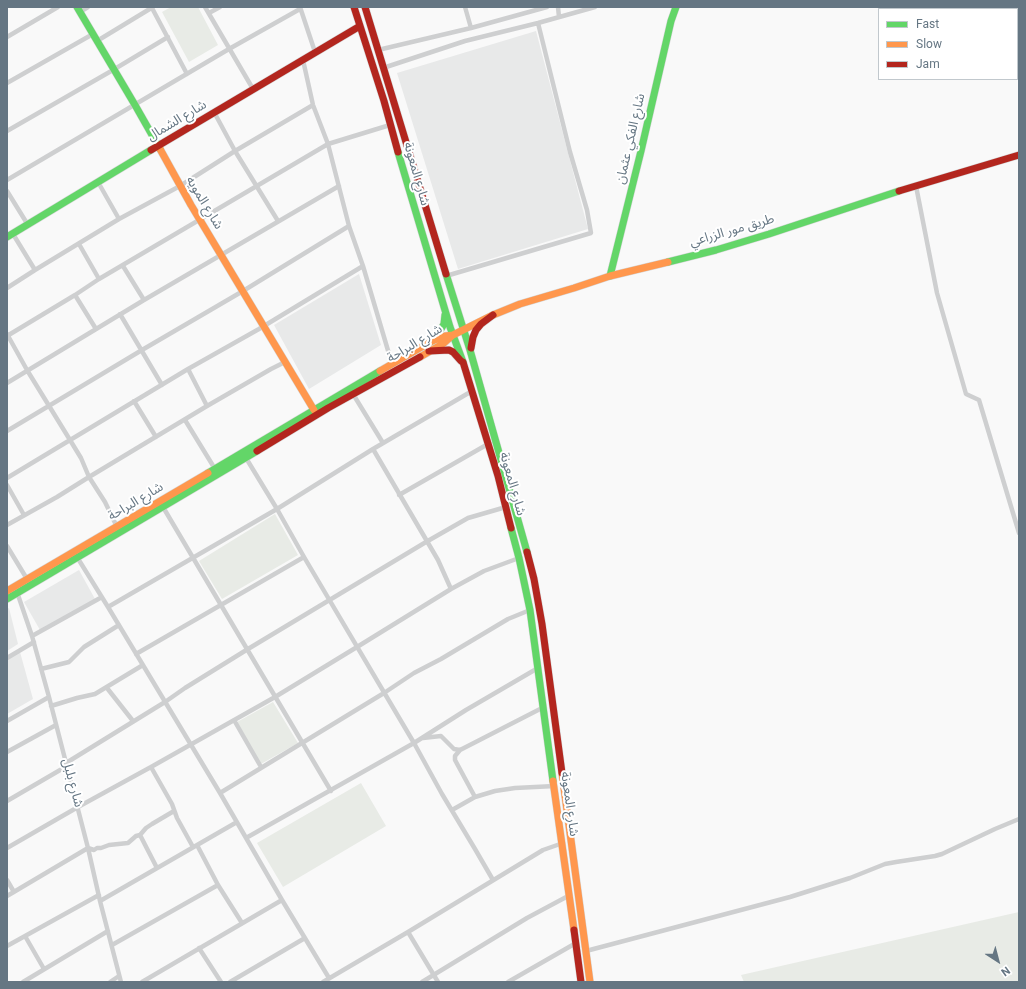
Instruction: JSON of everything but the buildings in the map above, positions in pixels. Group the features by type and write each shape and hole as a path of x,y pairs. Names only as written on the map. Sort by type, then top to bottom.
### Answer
{"main road":[{"name":"شارع المعونة","path":"354,7 384,101 407,186 453,335 465,366 506,507 519,558 530,610 581,982"},
{"name":"شارع المعونة","path":"365,7 446,276 464,329 534,579 543,631 590,982"},
{"name":"شارع الفكي عثمان","path":"610,276 641,151 670,21 676,7"},
{"name":"شارع المويه","path":"79,9 180,186 314,410"},
{"name":"شارع الشمال","path":"10,236 214,112 360,26"},
{"path":"384,101 393,99"},
{"name":"طريق مور الزراعي","path":"453,335 493,315 520,304 610,276 716,250 916,186 1019,155"},
{"path":"432,342 444,324 445,309"},
{"path":"470,350 476,330 493,315"},
{"name":"شارع البراحة","path":"7,599 27,579 392,364 432,342 445,336 453,335"},
{"name":"شارع البراحة","path":"7,591 16,590 163,508 353,394 429,351 453,335"},
{"path":"429,351 449,350 453,352 465,366"}],"street":[{"path":"7,37 58,7"},
{"path":"79,9 88,7"},
{"path":"7,83 153,7 187,74"},
{"path":"205,7 253,89"},
{"path":"209,13 220,7"},
{"path":"466,7 471,28"},
{"path":"378,50 471,28 547,7"},
{"path":"558,7 559,17"},
{"path":"383,68 465,41 595,7"},
{"path":"7,180 300,8 315,52"},
{"path":"446,276 591,233 587,210 570,152 538,23"},
{"path":"7,131 168,37"},
{"path":"302,60 313,105 328,144 349,226 364,266 392,364"},
{"path":"7,288 119,219 180,186 235,151 313,105"},
{"path":"214,112 235,151 278,221"},
{"path":"117,527 105,502 89,477 81,458 48,406 7,335 328,144 390,125"},
{"path":"98,182 119,219"},
{"path":"7,383 120,314 339,186"},
{"path":"916,186 937,293 966,394 979,400 1019,533"},
{"path":"7,191 28,225"},
{"path":"7,431 243,291 349,226"},
{"path":"10,236 35,270"},
{"path":"79,244 99,279"},
{"path":"123,266 144,300"},
{"path":"7,478 134,401 364,266"},
{"path":"75,295 96,329"},
{"path":"120,314 162,385"},
{"path":"7,525 57,497 207,406 285,362"},
{"path":"188,369 207,406"},
{"path":"108,607 277,509 373,449 472,391"},
{"path":"353,394 383,443"},
{"path":"134,401 156,437"},
{"path":"185,420 215,469"},
{"path":"399,495 488,444"},
{"path":"373,449 426,542 438,560 451,589"},
{"path":"246,458 493,880"},
{"path":"7,485 24,515"},
{"path":"7,801 185,688 426,542 468,518 506,507"},
{"path":"163,508 331,790"},
{"path":"7,546 27,579"},
{"path":"77,557 220,792 329,978"},
{"path":"136,654 304,557"},
{"path":"7,848 234,720 451,589 484,571 519,558"},
{"name":"شارع بلبل","path":"16,590 34,642 52,706 121,982"},
{"path":"32,636 102,597"},
{"path":"220,792 508,618 530,610"},
{"path":"41,669 69,662 88,644 119,625"},
{"path":"7,658 34,642"},
{"path":"52,706 95,694 143,665"},
{"path":"246,838 414,744 466,710 538,668"},
{"path":"107,688 133,722"},
{"path":"7,721 49,697"},
{"path":"475,797 455,760 455,756 460,750 544,707"},
{"path":"234,720 260,767"},
{"path":"7,752 56,725"},
{"path":"422,738 441,736 454,749 460,750"},
{"path":"151,767 172,804 174,811 242,923"},
{"path":"452,810 475,797 508,789 555,786"},
{"path":"7,896 88,848 94,850 109,845 128,843 136,836 140,835 146,828 174,811"},
{"path":"586,951 790,897 850,878 885,864 942,854 1019,819"},
{"path":"100,901 237,822"},
{"path":"140,835 157,868"},
{"path":"323,982 543,850 563,843"},
{"path":"7,880 14,892"},
{"path":"112,945 218,885"},
{"path":"7,946 99,894"},
{"path":"422,982 527,918 570,895"},
{"path":"142,982 282,900"},
{"path":"23,982 108,931"},
{"path":"408,932 438,982"},
{"path":"25,936 44,970"},
{"path":"230,982 305,938"},
{"path":"508,982 576,944"},
{"path":"199,948 220,982"},
{"path":"110,982 119,976"}],"shaded area":[{"path":"171,7 198,7 218,45 189,62 162,12"},
{"path":"536,31 588,229 458,269 397,73"},
{"path":"359,274 381,345 309,389 274,325"},
{"path":"275,514 298,555 222,599 199,561"},
{"path":"79,570 95,599 40,630 24,602"},
{"path":"9,608 18,644 7,651 7,609"},
{"path":"20,652 33,699 7,714 7,660"},
{"path":"273,702 298,743 261,764 237,722"},
{"path":"361,783 386,826 283,887 257,843"},
{"path":"1019,912 1019,982 744,982 741,975"}],"traffic: fast":[{"path":"77,7 160,149"},
{"path":"610,276 671,21 676,7"},
{"path":"7,237 151,150"},
{"path":"398,152 450,327 463,362"},
{"path":"668,262 716,250 769,234 899,191"},
{"path":"446,274 470,350 527,552"},
{"path":"432,341 444,324 445,315"},
{"path":"208,473 380,371"},
{"path":"7,599 257,451"},
{"path":"511,528 530,610 553,781"}],"traffic: slow":[{"path":"160,149 191,205 314,410"},
{"path":"420,357 444,343 453,335 493,315 520,304 610,276 668,262"},
{"path":"380,371 432,341 445,336 453,335"},
{"path":"7,591 208,473"},
{"path":"562,773 590,982"},
{"path":"553,781 574,930"}],"traffic: jam":[{"path":"354,7 384,101 398,152"},
{"path":"365,7 446,274"},
{"path":"151,150 360,26"},
{"path":"899,191 1019,155"},
{"path":"471,348 476,330 493,315"},
{"path":"429,351 449,350 453,352 461,361"},
{"path":"257,451 328,408 420,357"},
{"path":"463,362 498,476 511,528"},
{"path":"527,552 534,579 542,624 562,773"},
{"path":"574,930 581,982"}]}
